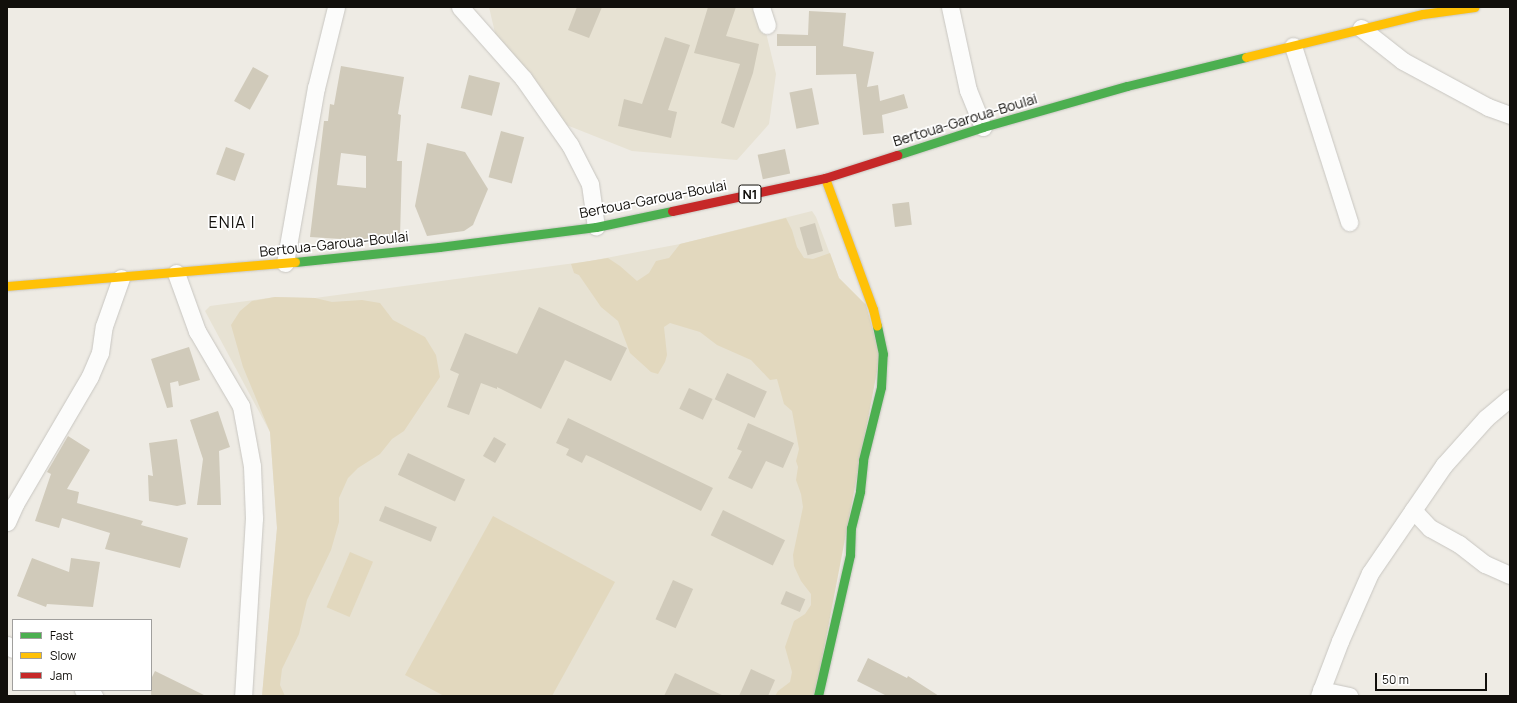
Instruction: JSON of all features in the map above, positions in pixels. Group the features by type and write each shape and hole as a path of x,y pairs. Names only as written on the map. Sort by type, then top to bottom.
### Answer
{"main road":[{"name":"Bertoua-Garoua-Boulai","path":"7,286 120,278 285,263 439,247 596,227 825,178 984,128 1127,86 1293,46 1422,11 1475,7"},
{"path":"818,696 848,562 851,528 860,491 863,460 881,387 883,354 873,309 825,178"}],"street":[{"path":"285,263 316,88 336,7"},
{"path":"460,7 523,78 570,145 590,184 596,227"},
{"path":"761,7 767,25"},
{"path":"950,7 968,90 984,128"},
{"path":"1361,28 1403,61 1488,107 1510,116"},
{"path":"1293,46 1349,222"},
{"path":"176,273 197,331 241,406 252,466 254,518 243,696"},
{"path":"7,522 15,504 90,376 100,352 104,326 120,278"},
{"path":"1349,696 1320,693 1340,641 1370,573 1444,465 1486,418 1510,398"},
{"path":"1414,510 1430,528 1459,544 1485,564 1510,575"},
{"path":"85,691 94,696"}],"shaded area":[{"path":"489,7 762,7 762,16 776,74 769,124 737,160 632,151 564,124 501,59"},
{"path":"812,211 816,217 839,278 866,305 815,696 262,696 277,528 270,432 205,311 210,306 275,297 315,298 590,261 680,244"},
{"path":"786,218 792,230 797,247 804,258 813,259 830,253 839,278 866,305 880,356 815,696 775,696 778,691 790,682 792,672 785,647 794,621 805,614 811,605 811,594 801,581 794,566 793,555 803,507 801,494 796,480 798,467 796,461 799,449 792,411 784,404 777,379 770,380 751,360 717,345 700,332 670,323 664,327 667,355 665,362 658,374 651,372 630,353 618,321 601,307 579,275 574,273 571,264 608,258 637,281 649,273 656,261 669,258 680,244"},
{"path":"275,297 315,298 332,302 362,300 380,303 393,320 425,337 436,355 440,377 404,431 392,439 380,454 358,468 348,478 339,498 339,522 331,550 307,600 299,634 282,669 280,685 285,696 262,696 277,528 270,432 243,367 231,325 240,311 252,301"},
{"path":"493,516 615,582 552,696 444,696 405,675"},
{"path":"350,552 373,562 350,617 327,607"}],"building":[{"path":"577,7 602,7 589,38 568,30"},
{"path":"708,7 736,7 726,36 759,44 753,73 734,128 721,123 740,64 694,53"},
{"path":"809,11 846,13 843,46 874,52 867,87 878,85 880,101 904,94 908,108 882,115 884,133 863,135 856,74 816,75 816,46 777,46 777,34 808,35"},
{"path":"665,37 690,45 668,110 677,112 671,138 618,126 624,99 642,104"},
{"path":"341,66 404,77 398,114 401,115 397,161 402,161 400,238 372,241 310,237 324,121 328,121 330,104 334,105","holes":["341,153 366,156 366,188 337,185"]},
{"path":"253,67 269,76 250,110 234,101"},
{"path":"469,75 500,83 492,116 461,108"},
{"path":"812,88 819,124 796,129 789,92"},
{"path":"501,131 524,137 512,184 489,177"},
{"path":"427,143 465,152 488,189 473,225 464,231 427,236 415,206"},
{"path":"226,147 245,154 235,181 216,174"},
{"path":"785,149 790,173 763,179 758,155"},
{"path":"909,202 912,225 895,227 892,204"},
{"path":"815,223 823,251 808,255 800,227"},
{"path":"539,307 627,348 611,381 565,360 541,409 497,387 497,389 481,383 469,415 447,407 459,374 450,370 465,333 517,354"},
{"path":"189,347 200,380 179,386 178,381 170,383 173,407 167,408 151,359"},
{"path":"727,373 767,392 755,418 715,399"},
{"path":"689,388 713,399 703,420 679,409"},
{"path":"218,411 230,447 219,451 221,505 197,505 203,459 190,420"},
{"path":"568,418 713,488 701,511 586,455 582,463 566,455 569,449 556,443"},
{"path":"748,423 794,443 783,468 766,461 752,489 728,478 742,451 737,449"},
{"path":"68,436 90,450 67,489 79,492 77,503 143,521 141,525 188,538 180,568 105,549 110,533 62,518 59,528 35,521 51,474 47,472"},
{"path":"494,437 506,444 495,463 483,456"},
{"path":"177,439 186,504 177,506 149,501 148,475 153,476 149,443"},
{"path":"408,453 465,480 455,501 398,475"},
{"path":"385,506 437,527 431,542 379,521"},
{"path":"723,510 785,540 773,565 711,535"},
{"path":"32,558 69,572 71,558 100,562 93,607 47,604 46,607 17,596"},
{"path":"673,580 693,589 676,628 656,619"},
{"path":"786,591 805,599 800,612 781,604"},
{"path":"868,658 907,678 908,676 939,696 887,696 857,681"},
{"path":"751,669 775,680 768,696 739,696"},
{"path":"155,671 206,696 151,696 152,677"},
{"path":"675,673 724,696 664,696"}],"traffic: fast":[{"path":"897,155 983,127 1127,86 1246,57"},
{"path":"295,262 439,247 596,227 672,211"},
{"path":"818,696 850,555 851,528 860,491 863,460 881,387 883,354 877,326"}],"traffic: slow":[{"path":"1246,57 1423,14 1475,7"},
{"path":"825,178 873,309 877,326"},
{"path":"7,286 295,262"}],"traffic: jam":[{"path":"672,211 825,178 897,155"}],"district":[{"name":"ENIA I","path":"232,222"}]}
